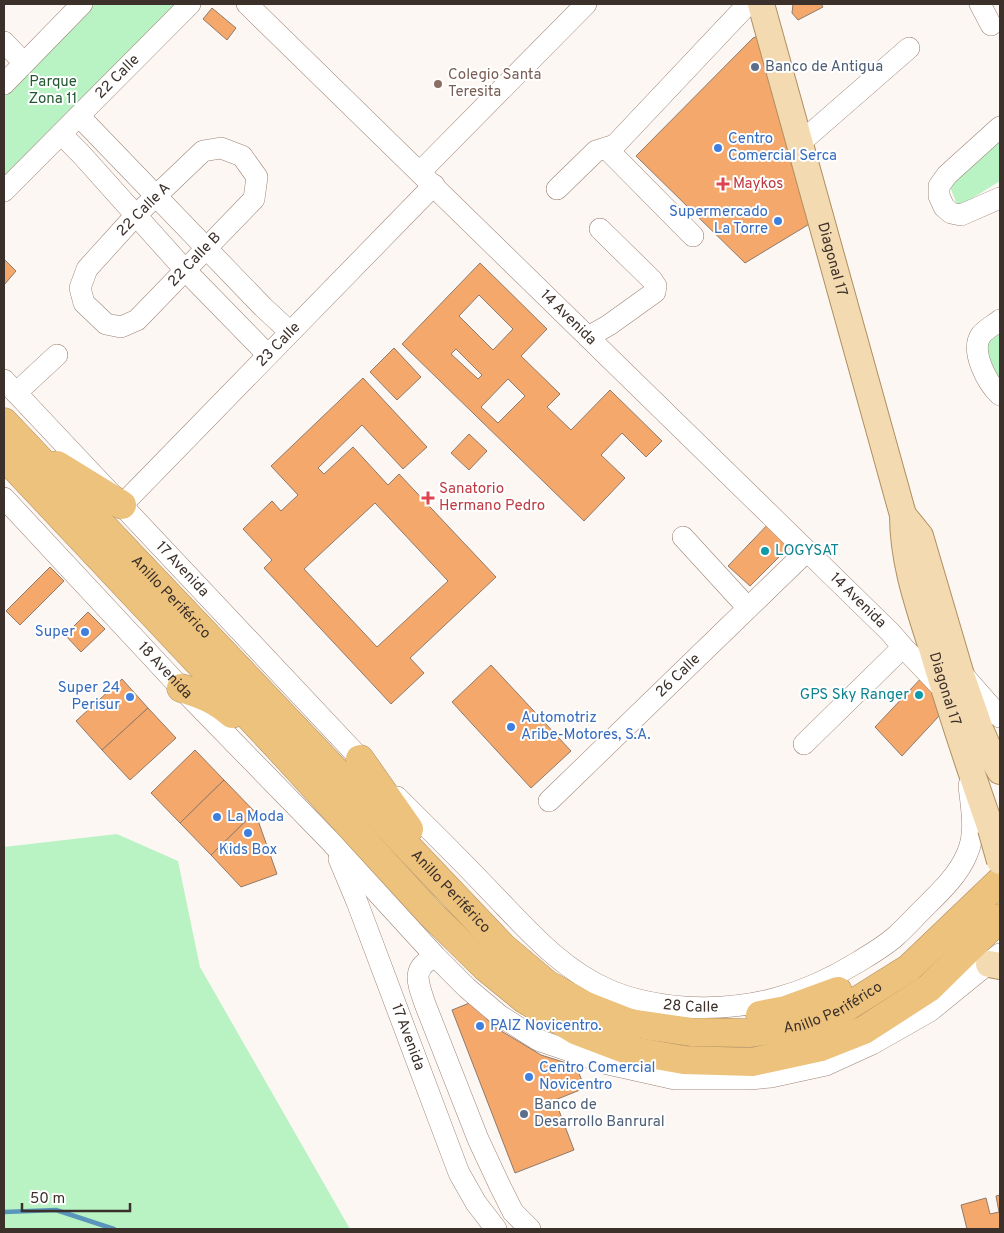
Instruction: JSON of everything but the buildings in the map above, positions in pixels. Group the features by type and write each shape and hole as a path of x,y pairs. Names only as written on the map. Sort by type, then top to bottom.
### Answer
{"highway":[{"name":"Anillo Periférico","path":"4,422 14,450 274,743 425,907 485,967 524,999 577,1031 627,1050 684,1060 752,1062 822,1047 864,1030 929,988 1000,918"},
{"path":"14,450 122,505"},
{"name":"Anillo Periférico","path":"14,450 503,946 547,984 584,1005 630,1023 691,1032 748,1033 803,1026 842,1010 909,968 1000,881"},
{"path":"181,688 204,694 217,702 250,730 274,743"},
{"path":"360,759 461,904"},
{"path":"630,1023 742,1018 786,1010 827,996 880,967 905,948 1000,859"}],"main road":[{"name":"Diagonal 17","path":"761,4 903,515 903,540 909,575 925,626 952,681 980,729 1000,771"},
{"name":"Diagonal 17","path":"903,515 920,536 952,681 967,761 1000,859"}],"street":[{"path":"5,80 82,4"},
{"name":"22 Calle","path":"4,192 190,4"},
{"name":"14 Avenida","path":"247,4 427,178 896,640 1000,717"},
{"name":"23 Calle","path":"122,505 290,332 586,4"},
{"path":"557,189 596,151 608,149 615,145 748,4"},
{"path":"981,4 991,25"},
{"path":"4,42 24,63"},
{"path":"800,143 909,48"},
{"path":"79,116 263,307 290,332"},
{"path":"1000,127 947,175 939,186 939,196 944,207 951,213 961,215 1000,198"},
{"path":"61,134 135,216 268,355"},
{"name":"22 Calle A","path":"137,320 121,327 106,324 84,303 80,288 86,269 135,216 203,151 221,148 242,156 257,177 254,199"},
{"path":"608,149 693,236"},
{"name":"22 Calle B","path":"137,320 254,199"},
{"path":"588,337 609,325 655,292 656,286 600,229"},
{"path":"1000,320 982,333 976,349 993,387 1000,395"},
{"path":"10,387 57,355"},
{"name":"17 Avenida","path":"10,387 360,759"},
{"name":"18 Avenida","path":"4,498 181,688 330,841"},
{"path":"683,537 748,608"},
{"name":"26 Calle","path":"549,801 807,551"},
{"name":"14 Avenida","path":"896,640 914,638 920,634 925,626"},
{"path":"804,744 896,640"},
{"name":"28 Calle","path":"360,759 541,943 569,968 610,991 666,1005 705,1008 769,1001 822,983 850,967 896,936 959,869 968,852 973,831 967,761"},
{"path":"330,841 436,957 467,988 499,1014 538,1040 608,1064 676,1079 756,1078 826,1065 872,1044 930,1011 996,961"},
{"name":"17 Avenida","path":"330,841 357,902 459,1173 476,1203 496,1229"},
{"name":"17 Avenida","path":"436,957 423,963 418,973 418,984 478,1139 513,1212 530,1229"},
{"path":"400,1017 425,1004"}],"green space":[{"name":"Parque Zona 11","path":"95,4 176,4 4,188 4,97"},
{"path":"1000,130 1000,181 958,207 948,182"},
{"path":"1000,328 1000,396 975,345"},
{"path":"117,834 178,861 200,967 350,1229 4,1229 4,847"}],"waterway":[{"path":"4,1212 56,1210 114,1229"}],"place":[{"name":"Banco de Antigua","path":"755,67"},
{"name":"Colegio Santa Teresita","path":"438,84"},
{"name":"Centro Comercial Serca","path":"718,148"},
{"name":"Maykos","path":"723,184"},
{"name":"Supermercado La Torre","path":"778,221"},
{"name":"Sanatorio Hermano Pedro","path":"428,498"},
{"name":"LOGYSAT","path":"765,551"},
{"name":"Super","path":"85,632"},
{"name":"GPS Sky Ranger","path":"919,695"},
{"name":"Super 24 Perisur","path":"130,697"},
{"name":"Automotriz Aribe-Motores, S.A.","path":"511,727"},
{"name":"La Moda","path":"217,817"},
{"name":"Kids Box","path":"248,833"},
{"name":"PAIZ Novicentro.","path":"480,1026"},
{"name":"Centro Comercial Novicentro","path":"529,1077"},
{"name":"Banco de Desarrollo Banrural","path":"524,1114"}]}
